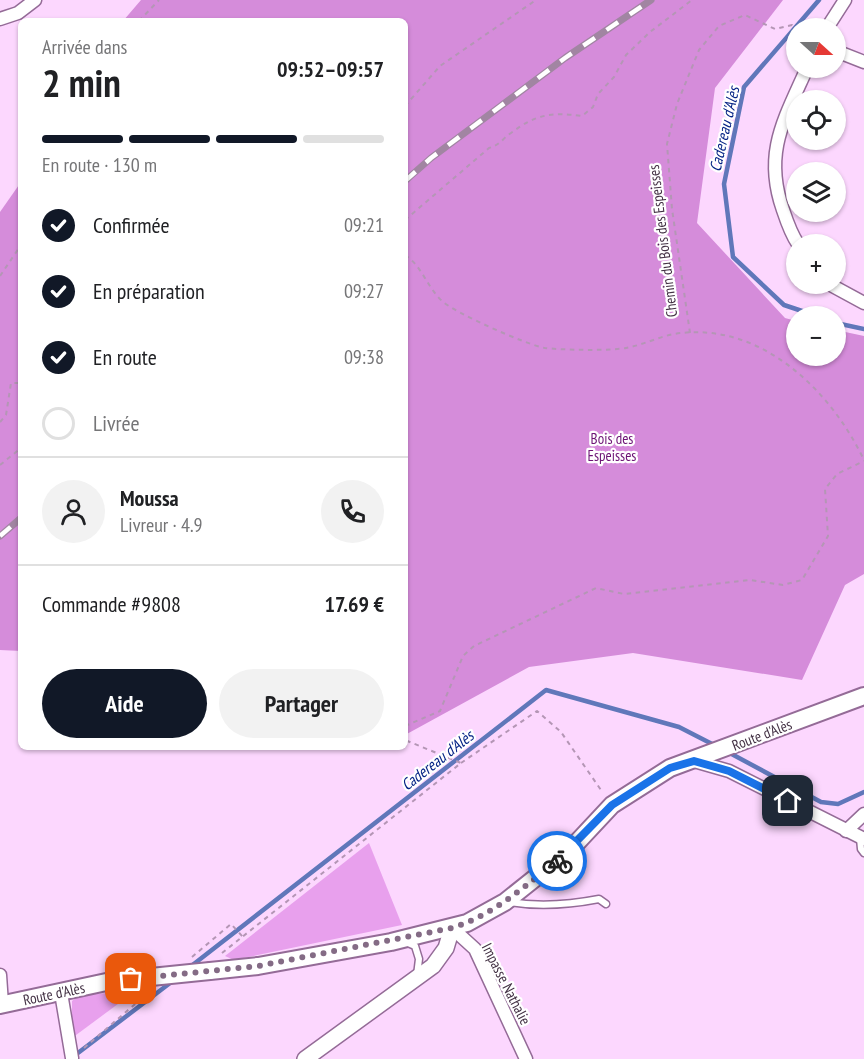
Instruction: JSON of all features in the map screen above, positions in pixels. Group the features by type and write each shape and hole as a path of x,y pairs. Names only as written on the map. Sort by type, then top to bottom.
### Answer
{"main road":[{"name":"Route d'Alès","path":"1,1005 111,981 151,983 208,971 258,966 402,940 467,923 505,902 568,851 612,805 670,768 711,755 864,696"}],"street":[{"path":"0,19 18,13 35,0"},
{"path":"833,18 845,0"},
{"path":"846,55 864,62"},
{"path":"792,234 776,190 773,168 775,147 803,78"},
{"path":"846,293 864,303"},
{"path":"694,761 729,771 862,838"},
{"path":"846,831 864,814"},
{"path":"305,1059 433,966 446,948 452,928"},
{"name":"Impasse Nathalie","path":"452,928 475,949 526,1059"},
{"path":"0,975 1,1005"},
{"path":"61,993 72,1058"}],"lane":[{"path":"862,838 861,849 864,853"},
{"path":"505,902 530,906 567,905 599,899 606,904"},
{"path":"402,940 416,946 419,959 417,978"}],"path":[{"path":"142,18 159,0"},
{"path":"408,103 440,66 536,0"},
{"path":"408,217 489,148 500,146 510,134 539,116 558,113 582,116 593,107 598,94 614,77 626,55 650,32 692,0"},
{"name":"Chemin du Bois des Espeisses","path":"690,333 672,209 667,144 677,104 699,50 720,26 745,15 775,29 786,26"},
{"path":"0,276 18,249"},
{"path":"408,257 442,301 493,328 543,348 625,348 674,334 713,332 764,348 799,372 852,434 864,460 837,474 825,489 828,537 802,580 783,585 750,580 624,594 596,588 474,646 463,656 440,711 408,725"},
{"path":"0,422 6,415 11,383 18,383"},
{"path":"0,465 18,450"},
{"path":"208,971 222,954 461,763 537,711 561,732 612,805"},
{"path":"408,741 461,763"},
{"path":"192,957 231,924 243,937"},
{"path":"72,1058 151,983"}],"shaded area":[{"path":"369,843 402,925 234,960 225,956"},
{"path":"122,992 126,998 72,1038 72,1001 80,995"}],"green space":[{"name":"Bois des Espeisses","path":"141,0 783,0 715,88 697,223 786,318 786,366 846,366 846,332 864,336 864,574 845,585 802,680 633,653 529,667 408,733 408,18 126,18"},
{"path":"18,186 18,651 0,650 0,212"}],"waterway":[{"name":"Cadereau d'Alès","path":"787,306 733,257 724,184 744,87 819,0"},
{"name":"Cadereau d'Alès","path":"846,325 864,329"},
{"name":"Cadereau d'Alès","path":"190,967 546,690 679,727 716,746"},
{"name":"Cadereau d'Alès","path":"726,751 821,802 838,804 864,792"},
{"name":"Cadereau d'Alès","path":"74,1056 174,980"}],"railway":[{"path":"408,178 431,158 565,58 651,0"},
{"path":"0,536 18,521"}],"way so far":[{"path":"131,979 258,966 391,942 452,928 467,923 499,906 557,861"}],"route":[{"path":"557,861 612,805 670,768 694,761 729,771 788,801"}]}
